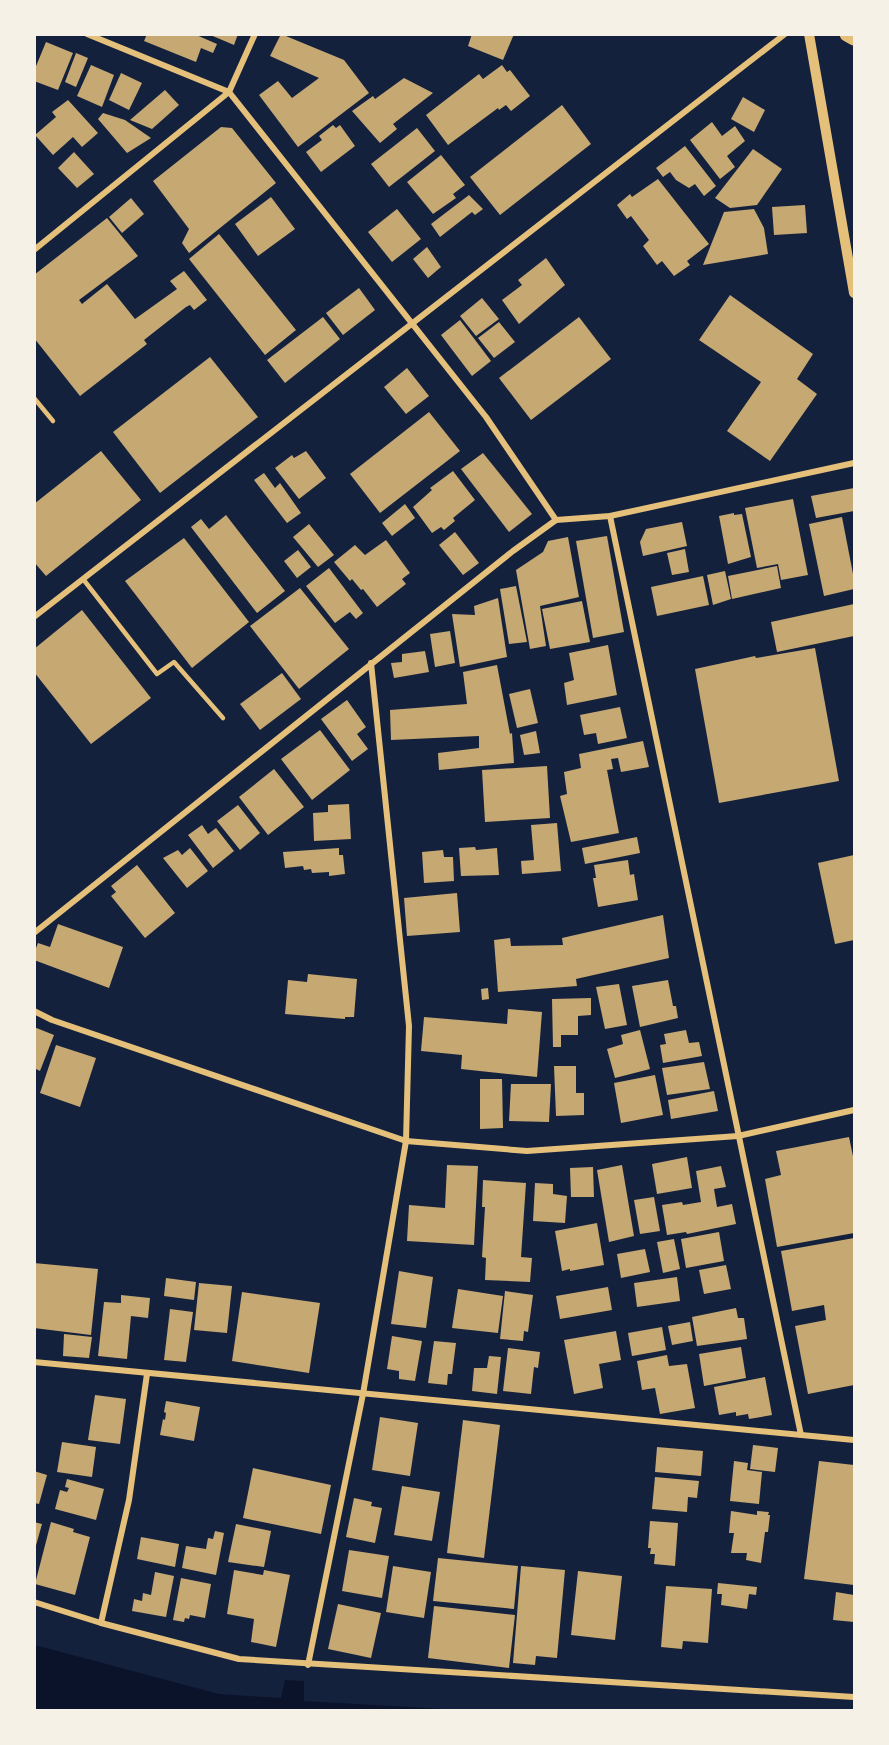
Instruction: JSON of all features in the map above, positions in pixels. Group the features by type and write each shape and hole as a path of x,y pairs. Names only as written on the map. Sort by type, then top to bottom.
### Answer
{"main road":[{"path":"847,34 855,38"}],"street":[{"path":"87,34 229,92 486,417 556,520"},
{"path":"34,250 229,92 255,34"},
{"path":"34,617 785,34"},
{"path":"809,34 855,293"},
{"path":"34,933 371,663 556,520 610,516 855,463"},
{"path":"610,516 801,1435"},
{"path":"308,1665 363,1394 406,1141 409,1026 371,663"},
{"path":"34,1011 52,1020 406,1141 527,1151 738,1136 855,1110"},
{"path":"34,1362 855,1440"},
{"path":"101,1623 129,1500 147,1374"},
{"path":"34,1602 101,1623 239,1659 855,1697"}],"lane":[{"path":"34,398 53,421"},
{"path":"83,579 157,674 174,662 223,718"}],"water":[{"path":"35,1645 219,1694 281,1698 285,1680 304,1681 304,1701 464,1710 35,1710"}],"building":[{"path":"147,34 194,34 217,44 213,53 201,48 196,62 144,41"},
{"path":"208,34 238,34 234,45"},
{"path":"281,34 344,60 369,93 298,147 259,95 278,81 292,98 319,78 270,56"},
{"path":"472,34 514,34 503,60 468,46"},
{"path":"46,42 73,53 58,90 34,81 34,71"},
{"path":"76,53 88,58 76,87 65,82"},
{"path":"91,65 114,75 102,107 77,96"},
{"path":"502,65 507,72 510,70 530,96 511,111 506,105 499,110 498,108 448,145 426,115 479,74 483,79"},
{"path":"121,73 142,83 129,110 109,100"},
{"path":"404,78 433,93 393,124 397,129 380,143 352,111 373,96 375,99"},
{"path":"165,90 179,105 152,129 130,120"},
{"path":"743,97 765,110 754,132 731,119"},
{"path":"68,100 98,133 82,147 73,137 53,155 35,135 56,117 52,112"},
{"path":"562,105 591,144 500,215 470,177"},
{"path":"103,113 125,120 151,138 127,153 98,119"},
{"path":"712,122 722,136 735,126 745,141 727,156 735,167 720,179 690,140"},
{"path":"333,125 336,128 340,125 355,146 321,172 306,152 322,140 319,136"},
{"path":"221,127 232,128 276,183 189,253 182,243 189,229 153,181"},
{"path":"417,128 435,151 389,187 371,164"},
{"path":"685,146 716,186 704,196 695,184 689,188 676,180 670,172 663,177 656,168"},
{"path":"753,149 782,169 757,205 730,208 715,198"},
{"path":"74,152 94,174 77,188 58,168"},
{"path":"441,155 465,185 453,194 456,198 433,214 407,182"},
{"path":"658,179 709,244 687,261 690,265 674,276 662,261 657,265 643,246 649,240 631,216 627,219 617,205 630,194 632,197"},
{"path":"469,195 483,209 475,215 472,212 440,237 431,224"},
{"path":"271,197 295,229 258,256 235,224"},
{"path":"131,198 144,214 122,233 109,217"},
{"path":"805,205 807,233 774,235 772,207"},
{"path":"397,209 421,239 392,262 368,232"},
{"path":"754,209 764,228 768,254 703,265 724,212"},
{"path":"107,218 138,256 79,300 82,304 107,284 135,319 177,289 170,281 184,271 207,300 194,310 190,305 186,307 144,340 147,344 80,396 34,338 34,275"},
{"path":"219,234 296,330 265,355 189,259"},
{"path":"427,247 441,267 428,278 413,259"},
{"path":"546,258 565,285 519,324 502,300 522,285 518,280"},
{"path":"359,288 375,310 343,335 326,313"},
{"path":"730,295 813,354 797,379 817,394 770,461 727,431 761,382 699,340"},
{"path":"482,298 499,319 476,336 460,316"},
{"path":"323,317 340,339 285,383 267,360"},
{"path":"579,317 611,359 531,420 499,378"},
{"path":"460,320 491,361 472,376 441,335"},
{"path":"499,322 515,342 494,358 478,338"},
{"path":"210,357 258,417 160,493 113,432"},
{"path":"407,368 429,396 406,414 384,387"},
{"path":"429,412 460,451 380,513 350,474"},
{"path":"101,451 141,500 46,576 34,562 34,504"},
{"path":"306,451 326,478 299,499 275,468 292,455 294,458"},
{"path":"483,453 532,514 509,532 461,469"},
{"path":"453,471 475,500 453,518 455,521 444,530 441,527 432,533 413,507 432,490 430,488"},
{"path":"264,473 275,488 280,483 301,513 287,523 254,480"},
{"path":"854,488 854,511 816,518 811,496"},
{"path":"793,499 808,575 781,580 778,564 757,568 745,508"},
{"path":"405,504 415,518 392,536 382,523"},
{"path":"734,513 734,515 742,514 751,557 728,564 719,516"},
{"path":"226,515 285,591 257,613 191,527 201,519 209,529"},
{"path":"842,517 854,589 824,596 809,524"},
{"path":"682,522 687,546 643,556 640,542 646,529"},
{"path":"309,524 334,555 318,567 293,537"},
{"path":"455,532 479,563 463,575 439,545"},
{"path":"607,536 624,632 593,638 576,541"},
{"path":"568,537 579,597 540,606 546,646 530,649 516,570 543,552 548,541"},
{"path":"184,538 249,622 192,668 125,581"},
{"path":"386,540 410,573 402,579 406,584 377,607 363,589 361,590 352,579 350,581 334,562 355,545 365,555"},
{"path":"685,549 689,572 672,575 667,553"},
{"path":"298,550 311,567 297,578 284,561"},
{"path":"777,566 781,588 732,599 728,576"},
{"path":"329,568 363,613 356,619 350,612 335,623 306,586"},
{"path":"725,571 731,599 713,605 707,575"},
{"path":"703,576 709,605 657,616 651,587"},
{"path":"516,586 527,642 509,644 500,589"},
{"path":"300,588 349,649 299,689 250,626"},
{"path":"498,598 507,657 460,667 452,614 475,615 474,606"},
{"path":"582,601 590,642 550,649 542,609"},
{"path":"854,604 854,636 777,652 771,622"},
{"path":"82,610 151,698 91,744 34,672 34,649"},
{"path":"450,631 455,663 435,667 430,634"},
{"path":"608,645 617,695 567,705 564,683 574,680 569,653"},
{"path":"815,648 839,781 719,803 695,669 755,656 756,658"},
{"path":"425,651 429,672 394,678 391,663 402,662 402,654"},
{"path":"497,665 510,734 512,733 514,763 439,770 438,753 479,748 479,736 391,740 390,710 467,704 463,672"},
{"path":"282,673 301,699 260,730 240,704"},
{"path":"530,689 538,723 517,728 509,694"},
{"path":"347,700 366,727 357,734 368,749 352,761 321,719"},
{"path":"620,707 627,738 598,744 596,733 584,735 580,715"},
{"path":"320,730 350,770 312,800 281,759"},
{"path":"536,731 540,753 524,755 520,735"},
{"path":"643,741 649,767 621,772 618,758 611,759 613,769 607,770 619,833 571,842 560,796 567,794 564,772 581,768 579,754"},
{"path":"547,766 550,818 485,822 482,770"},
{"path":"274,769 304,807 268,835 239,797"},
{"path":"349,804 351,839 314,841 313,813 328,812 328,805"},
{"path":"238,805 260,833 240,850 217,821"},
{"path":"557,823 561,871 522,874 521,861 534,860 531,825"},
{"path":"202,825 208,834 216,828 234,851 213,868 188,835"},
{"path":"637,837 640,853 585,864 582,848"},
{"path":"475,847 476,850 497,848 499,875 461,876 459,848"},
{"path":"190,848 208,871 187,888 163,858 178,850 182,855"},
{"path":"339,848 339,855 343,855 345,874 329,876 329,872 312,873 311,869 304,870 303,866 285,868 283,852"},
{"path":"443,850 444,857 453,857 454,881 424,883 422,852"},
{"path":"854,855 854,940 835,944 818,863"},
{"path":"628,860 630,875 634,874 638,900 598,907 593,878 596,878 594,865"},
{"path":"137,865 175,913 145,938 111,896 116,892 111,886"},
{"path":"457,893 460,932 407,936 404,898"},
{"path":"663,915 669,958 576,979 577,986 498,992 494,940 510,938 511,946 563,945 562,938"},
{"path":"58,924 123,947 109,988 34,960 38,943 50,947"},
{"path":"308,974 357,979 354,1017 345,1017 345,1019 285,1014 288,980 307,982"},
{"path":"668,980 678,1018 640,1027 632,986"},
{"path":"619,984 627,1025 605,1029 596,987"},
{"path":"488,988 489,999 482,1000 481,989"},
{"path":"591,998 591,1015 578,1016 578,1035 561,1035 561,1047 553,1047 552,999"},
{"path":"508,1009 542,1012 537,1077 461,1069 462,1055 421,1051 424,1017 507,1024"},
{"path":"34,1027 54,1035 40,1071 34,1068"},
{"path":"640,1030 650,1069 615,1078 607,1049 623,1044 621,1035"},
{"path":"686,1030 689,1043 699,1042 702,1056 663,1063 660,1045 666,1044 664,1034"},
{"path":"56,1045 96,1058 80,1107 40,1093"},
{"path":"704,1062 710,1089 667,1095 662,1068"},
{"path":"554,1066 576,1066 576,1093 584,1093 584,1115 556,1116"},
{"path":"655,1075 663,1115 621,1123 614,1083"},
{"path":"480,1079 502,1079 503,1128 480,1129"},
{"path":"511,1084 551,1084 549,1122 509,1121"},
{"path":"714,1091 718,1111 671,1119 668,1100"},
{"path":"849,1137 854,1161 854,1233 777,1247 765,1179 781,1175 776,1151"},
{"path":"687,1157 692,1188 657,1194 652,1164"},
{"path":"447,1165 478,1166 474,1245 407,1241 409,1205 445,1208"},
{"path":"622,1165 634,1236 609,1242 597,1170"},
{"path":"721,1166 726,1187 714,1189 717,1207 732,1204 736,1224 687,1234 686,1232 667,1235 662,1205 701,1202 696,1171"},
{"path":"593,1167 594,1197 571,1197 570,1168"},
{"path":"483,1180 526,1183 521,1257 532,1258 530,1282 485,1280 486,1258 482,1257 485,1207 482,1207"},
{"path":"535,1183 553,1184 553,1194 567,1196 565,1223 533,1221"},
{"path":"654,1197 660,1231 640,1234 634,1200"},
{"path":"597,1223 604,1265 562,1271 555,1231"},
{"path":"719,1232 724,1261 686,1268 681,1239"},
{"path":"854,1238 854,1385 808,1394 795,1326 826,1320 824,1305 792,1311 781,1251"},
{"path":"674,1239 680,1269 663,1273 657,1242"},
{"path":"645,1249 650,1272 621,1278 617,1254"},
{"path":"34,1263 98,1269 91,1335 34,1328"},
{"path":"726,1265 731,1289 704,1294 699,1270"},
{"path":"399,1271 433,1277 426,1328 391,1324"},
{"path":"677,1277 680,1301 637,1307 634,1283"},
{"path":"166,1278 196,1282 194,1300 164,1296"},
{"path":"199,1283 232,1286 227,1333 194,1330"},
{"path":"608,1287 612,1310 560,1319 556,1296"},
{"path":"458,1289 503,1296 498,1333 452,1328"},
{"path":"505,1291 533,1295 528,1332 524,1331 523,1341 500,1339"},
{"path":"242,1292 320,1303 309,1373 232,1361"},
{"path":"121,1295 150,1298 148,1318 131,1316 127,1359 98,1356 104,1302 121,1303"},
{"path":"736,1308 738,1318 744,1318 747,1339 697,1346 692,1317"},
{"path":"170,1309 193,1312 186,1362 164,1360"},
{"path":"690,1322 693,1341 672,1345 668,1326"},
{"path":"662,1327 666,1350 632,1356 628,1333"},
{"path":"616,1331 621,1360 599,1364 603,1388 574,1394 564,1340"},
{"path":"64,1334 92,1337 89,1358 63,1356"},
{"path":"392,1336 422,1341 415,1381 399,1379 399,1371 387,1369"},
{"path":"434,1341 456,1343 452,1374 448,1374 447,1385 428,1383"},
{"path":"741,1347 746,1378 704,1386 699,1354"},
{"path":"508,1348 540,1352 538,1368 534,1367 531,1394 503,1391"},
{"path":"667,1355 669,1366 687,1364 695,1408 660,1414 655,1388 642,1390 637,1361"},
{"path":"489,1356 501,1357 497,1394 472,1391 474,1368 487,1368"},
{"path":"765,1377 772,1415 749,1419 748,1414 736,1416 736,1412 719,1415 714,1387"},
{"path":"95,1395 126,1399 120,1444 88,1440"},
{"path":"166,1401 200,1407 194,1441 160,1435 163,1419 165,1420"},
{"path":"380,1417 418,1423 410,1476 372,1470"},
{"path":"463,1420 500,1425 484,1558 447,1553"},
{"path":"62,1442 96,1447 92,1477 57,1472"},
{"path":"753,1445 778,1448 775,1472 750,1469"},
{"path":"657,1447 703,1451 701,1476 655,1472"},
{"path":"734,1461 748,1463 747,1470 762,1472 759,1504 730,1501"},
{"path":"819,1461 854,1465 854,1585 804,1579"},
{"path":"253,1468 331,1485 321,1534 243,1518"},
{"path":"34,1471 47,1475 39,1504 34,1503"},
{"path":"655,1477 699,1481 697,1498 688,1497 687,1512 652,1509"},
{"path":"67,1479 104,1489 96,1520 55,1509 60,1490 67,1492 69,1488 65,1487"},
{"path":"402,1486 440,1492 432,1541 394,1535"},
{"path":"354,1498 372,1502 371,1506 382,1508 375,1543 346,1537"},
{"path":"731,1511 757,1515 757,1511 769,1512 768,1532 765,1532 761,1563 746,1560 747,1553 731,1553 734,1533 729,1533"},
{"path":"650,1521 678,1523 675,1566 654,1564 655,1554 650,1554 651,1548 648,1548"},
{"path":"34,1522 42,1524 35,1549 34,1549"},
{"path":"51,1522 90,1537 75,1595 35,1584"},
{"path":"236,1524 271,1531 264,1567 228,1562"},
{"path":"215,1531 224,1533 216,1575 182,1568 186,1546 206,1549 208,1538 213,1539"},
{"path":"141,1537 179,1544 175,1567 137,1559"},
{"path":"349,1550 389,1556 382,1598 342,1591"},
{"path":"438,1558 518,1566 514,1609 433,1601"},
{"path":"393,1566 431,1572 424,1618 386,1612"},
{"path":"521,1566 565,1570 557,1658 536,1656 535,1665 513,1663"},
{"path":"234,1570 263,1575 264,1570 290,1575 276,1647 251,1642 254,1619 227,1614"},
{"path":"578,1571 622,1576 615,1640 571,1635"},
{"path":"155,1572 174,1576 166,1617 132,1611 134,1599 142,1601 143,1593 151,1595"},
{"path":"181,1578 211,1584 205,1618 190,1615 189,1619 185,1618 184,1622 173,1620"},
{"path":"718,1583 757,1587 756,1595 749,1594 747,1609 721,1605 722,1594 717,1594"},
{"path":"666,1586 712,1589 708,1643 683,1641 682,1649 661,1647"},
{"path":"836,1592 854,1595 854,1622 833,1620"},
{"path":"338,1604 381,1613 371,1658 328,1649"},
{"path":"434,1606 515,1615 509,1668 428,1658"}]}
